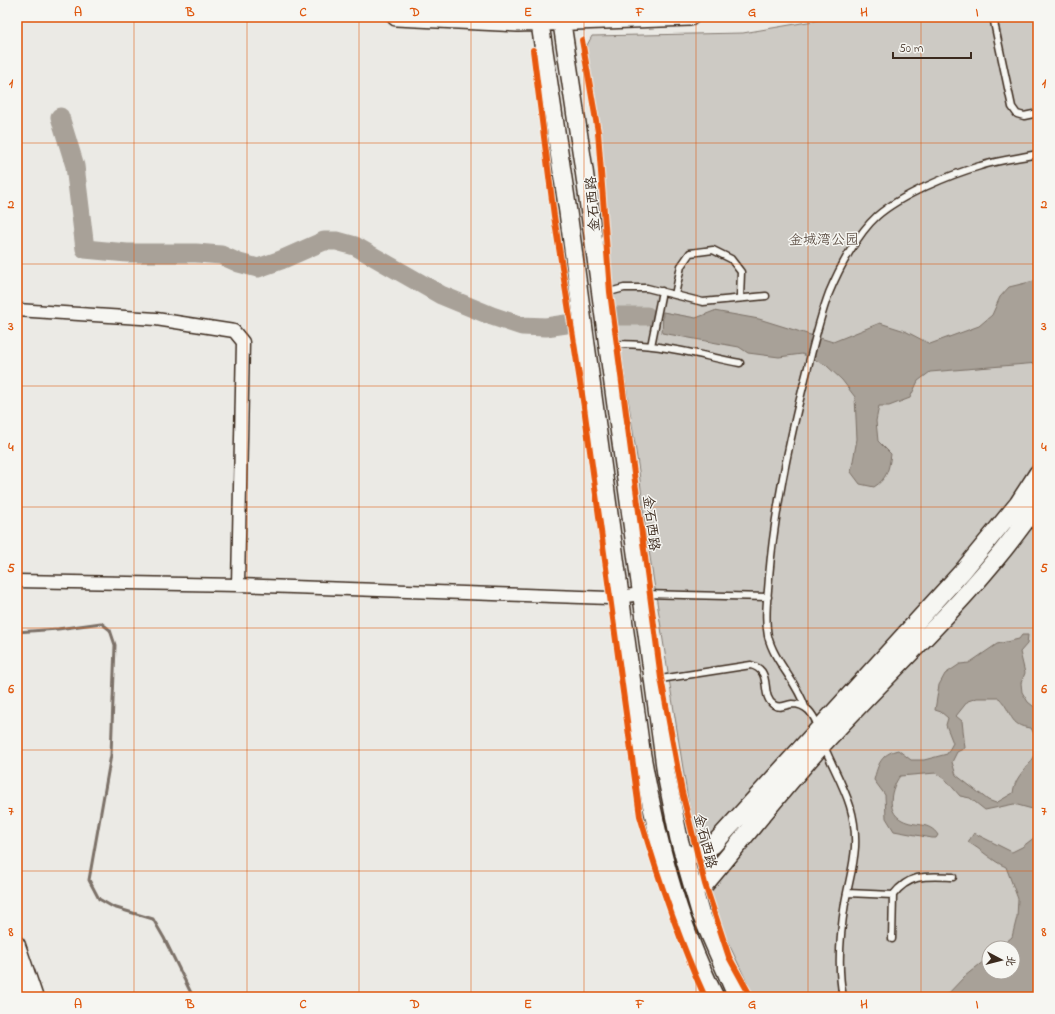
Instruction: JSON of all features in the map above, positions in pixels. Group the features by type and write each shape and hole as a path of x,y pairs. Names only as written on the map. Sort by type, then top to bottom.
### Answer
{"main road":[{"path":"396,17 518,23 561,19 690,17"},
{"name":"金石西路","path":"561,19 609,345 666,774 684,856 700,912 737,997"},
{"name":"金石西路","path":"539,20 568,212 641,750 661,850 693,948 715,997"},
{"path":"693,889 705,884 821,736 962,572 1018,504 1038,473"},
{"path":"684,856 696,854 712,845 984,574 1020,530 1038,503"}],"street":[{"path":"17,310 156,319 234,331 243,342 238,585"},
{"path":"17,582 238,585 609,598 642,594"},
{"path":"17,944 35,997"}],"lane":[{"path":"996,17 994,20 995,27 1012,107 1017,114 1024,116 1038,112"},
{"path":"805,707 800,692 774,652 768,636 766,611 773,529 807,371 818,326 829,294 841,266 876,216 903,198 979,166 1038,154"},
{"path":"675,295 681,266 690,253 713,250 731,258 741,272 740,298"},
{"path":"601,294 624,288 647,288 703,302 766,296"},
{"path":"651,346 662,292"},
{"path":"609,345 625,344 651,346 740,363"},
{"path":"642,594 768,597"},
{"path":"653,680 751,664 758,667 764,674 768,698 773,704 780,707 792,704 805,707 814,715 821,736 849,799 854,823 855,846 847,893 839,963 843,997"},
{"path":"892,939 893,895 902,884 925,876 953,877"},
{"path":"847,893 893,895"}],"green space":[{"name":"金城湾公园","path":"837,17 1038,17 1038,997 754,997 719,923 692,826 645,525 639,471 617,326 585,49 592,36 743,33"}],"shaded area":[{"path":"1038,280 1038,363 930,372 918,381 910,398 889,406 879,406 876,421 878,441 891,454 885,477 874,487 860,484 851,472 857,439 855,397 842,380 826,365 802,354 779,357 748,353 739,347 662,333 663,312 696,318 714,311 759,319 833,342 880,323 905,331 930,344 979,326 992,315 1000,297 1009,287"},
{"path":"1022,635 1028,635 1027,644 1020,652 1025,673 1021,683 1022,692 1028,702 1038,710 1038,997 945,997 965,976 981,963 981,980 1021,980 1021,940 1008,940 1012,937 1017,917 1018,899 1006,867 996,862 968,842 974,833 1012,852 1022,847 1035,837 1036,810 1014,804 985,810 970,798 960,796 947,781 936,773 900,776 892,793 891,799 893,811 902,820 926,826 938,835 936,838 932,838 894,831 886,818 885,795 874,780 881,760 892,752 898,750 911,760 924,760 947,754 953,743 946,725 948,718 941,712 935,710 939,685 945,674 960,664 969,663 997,644 1019,639","holes":["977,698 999,698 1014,721 1024,727 1031,728 1036,739 1037,748 1031,762 1015,783 1013,793 996,803 988,800 956,775 952,762 957,752 965,748 962,721 956,716 968,701"]}],"waterway":[{"path":"60,117 75,166 85,249 127,253 196,253 221,255 239,263 258,268 281,260 324,241 337,241 355,246 441,295 492,316 522,326 546,327 566,324"},
{"path":"614,316 647,316"},
{"path":"17,632 58,629 101,623 110,630 115,645 111,755 89,880 99,899 113,907 153,919 193,997"}],"cycle path":[{"path":"582,40 598,132 610,292 661,678 682,792 705,884 729,957 751,997"},
{"path":"533,50 554,216 584,407 640,816 669,908 705,997"}]}
